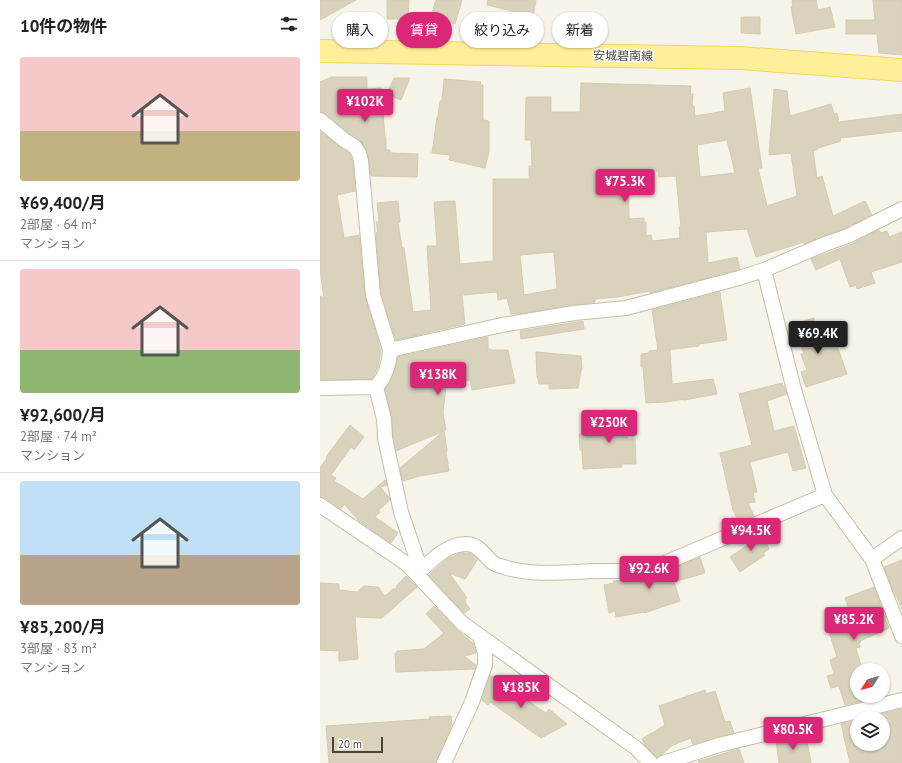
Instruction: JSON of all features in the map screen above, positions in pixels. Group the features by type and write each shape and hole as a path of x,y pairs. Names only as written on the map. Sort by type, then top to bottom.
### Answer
{"main road":[{"name":"安城碧南線","path":"320,51 740,58 824,63 902,70"}],"street":[{"path":"320,120 344,140 354,146 360,157 373,295 390,350 390,359 380,383 376,387 320,388"},
{"path":"390,350 502,325 574,313 626,308 739,278 764,270 825,244 848,236 902,209"},
{"path":"764,270 793,386 825,495 872,559 902,636"},
{"path":"376,387 384,419 385,438 401,512 417,559 418,574"},
{"path":"418,574 444,551 465,544 477,547 494,564 504,568 549,573 638,571 653,568 825,495"},
{"path":"320,505 395,555 418,574 459,620 636,748 651,763"},
{"path":"872,559 902,538"},
{"path":"444,763 472,702 486,665 485,653 480,636"},
{"path":"663,763 720,745 902,700"}],"building":[{"path":"320,0 356,0 332,12 320,20"},
{"path":"387,0 409,0 408,12 396,12 396,19 388,19"},
{"path":"436,0 462,0 455,24 452,23 452,12 432,12"},
{"path":"488,0 536,1 534,12 516,12 487,5"},
{"path":"792,0 816,0 818,10 830,7 835,27 796,34 791,7 793,6"},
{"path":"873,0 902,0 902,55 879,53 877,34 846,34 846,20 875,20"},
{"path":"741,17 760,17 760,34 741,33"},
{"path":"331,77 367,77 367,89 381,88 386,150 390,150 390,153 418,154 417,177 371,176 367,151 361,141 325,113 320,112 320,82"},
{"path":"394,78 410,78 401,100 387,94"},
{"path":"444,79 481,82 480,85 483,85 483,120 489,121 489,152 485,168 449,160 450,155 432,153 440,101 442,101"},
{"path":"581,83 691,86 690,94 693,94 692,106 694,106 695,116 725,111 723,93 750,88 762,168 758,168 767,206 797,196 791,153 769,155 774,89 787,91 790,116 831,104 834,114 837,113 839,122 902,114 902,131 840,138 841,141 813,151 817,178 822,176 833,216 865,201 872,215 845,228 804,244 804,242 756,257 747,229 706,232 708,263 737,257 740,269 650,293 650,291 618,297 595,299 595,302 516,314 511,314 507,298 498,300 497,292 462,295 465,324 396,340 381,293 376,233 378,232 376,222 379,222 377,203 398,201 400,222 398,223 402,248 404,248 413,312 431,310 427,246 437,246 434,202 455,201 460,264 493,261 493,179 529,179 529,166 532,166 531,140 525,140 526,97 551,97 551,112 580,112","holes":["727,140 735,173 700,177 697,145","628,171 658,171 659,177 676,176 681,227 679,227 680,238 652,241 651,235 646,236 646,222 644,222 644,218 629,219","554,252 557,289 524,295 520,255"]},
{"path":"320,131 339,147 348,152 353,162 355,191 337,195 344,238 359,235 365,296 381,351 378,367 372,379 320,380 320,296 324,298 320,270"},
{"path":"879,230 881,233 887,231 889,237 902,232 902,262 871,272 875,283 857,289 856,285 850,287 840,259 816,270 811,259 852,244"},
{"path":"720,292 727,340 699,344 699,346 665,350 670,350 672,384 713,379 717,394 684,400 646,403 643,367 641,367 641,354 658,350 652,310"},
{"path":"814,318 816,326 818,325 826,347 836,343 847,374 806,387 801,372 807,370 801,354 804,354 796,331 800,330 798,323"},
{"path":"583,321 584,329 521,339 520,331"},
{"path":"488,337 488,349 508,350 515,383 472,390 470,380 446,385 443,413 446,430 444,430 449,471 420,476 403,481 400,468 444,431 396,451 393,437 392,417 385,389 394,373 398,357"},
{"path":"536,352 581,356 582,370 578,388 549,389 549,384 539,384 537,378"},
{"path":"782,383 787,394 767,401 774,431 794,426 806,468 793,471 788,452 750,462 757,492 753,493 755,502 748,503 754,516 739,522 733,510 720,453 752,445 739,394"},
{"path":"603,410 626,410 627,439 635,439 636,464 621,464 622,467 583,469 579,434 603,433"},
{"path":"350,425 364,437 354,450 351,447 331,475 336,478 334,481 363,499 385,480 387,485 380,487 390,500 378,511 380,512 375,517 398,533 391,543 359,521 344,504 341,509 325,498 320,497 320,468 327,458 326,457"},
{"path":"761,532 769,549 763,553 765,555 740,572 730,557 749,544 746,538"},
{"path":"461,553 470,553 478,559 465,579 449,573 467,598 465,599 465,602 470,609 464,613 429,575 447,559"},
{"path":"700,557 705,573 674,582 680,601 644,613 616,617 615,611 609,613 604,585 614,583 613,581 653,579 652,577"},
{"path":"902,560 902,609 884,567"},
{"path":"406,576 417,587 382,618 355,617 358,659 339,661 339,651 320,650 320,583 339,584 339,590 357,592 364,586 378,587 385,596 393,589 396,589 397,585"},
{"path":"874,587 889,628 860,641 860,647 856,648 860,663 850,663 850,703 853,703 845,705 839,686 831,688 827,676 834,674 830,660 837,657 825,619 850,611 845,598"},
{"path":"434,606 456,629 473,643 476,653 464,656 476,665 475,669 396,672 395,653 397,653 397,651 424,649 444,633 426,614"},
{"path":"490,675 546,713 549,709 567,724 541,738 490,702 488,705 482,700"},
{"path":"705,690 706,694 715,691 725,722 730,721 734,733 693,745 691,738 671,746 663,754 657,757 645,745 642,739 665,725 659,706"},
{"path":"902,709 902,763 850,763 841,724 850,722 850,751 890,751 890,712"},
{"path":"451,716 452,725 436,763 329,763 326,726 430,719 429,717"},
{"path":"804,736 805,741 807,741 811,763 779,763 776,741"},
{"path":"739,749 744,763 699,763 698,761"}]}
